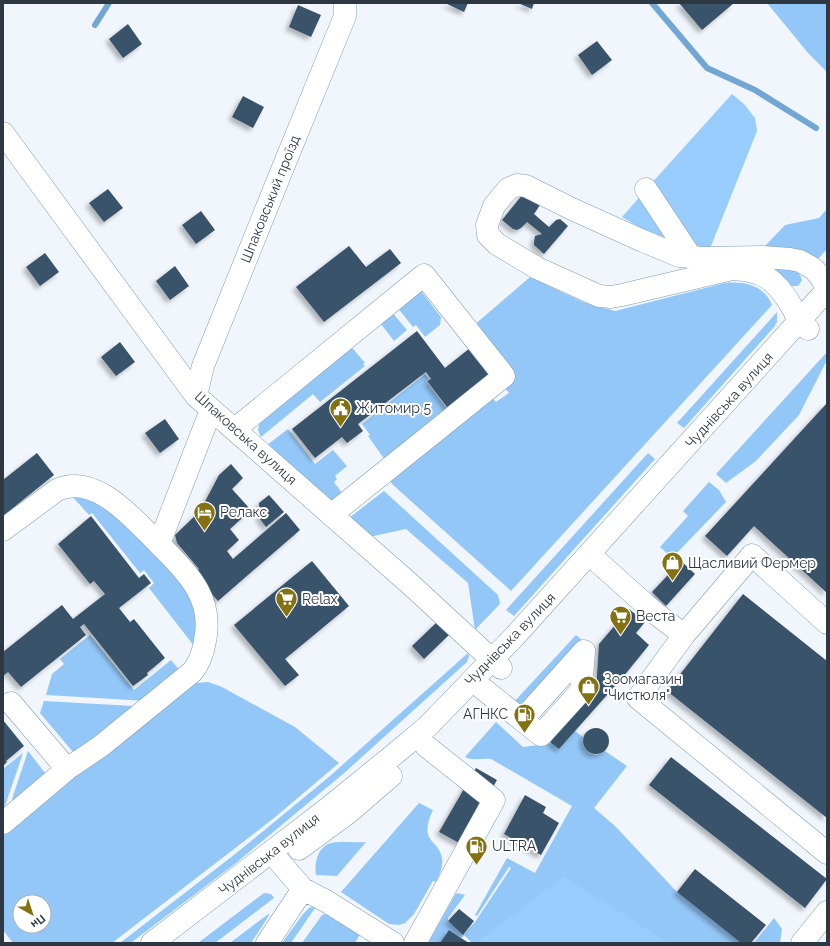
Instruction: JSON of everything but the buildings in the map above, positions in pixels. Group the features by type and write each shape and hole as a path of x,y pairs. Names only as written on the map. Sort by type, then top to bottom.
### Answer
{"main road":[{"name":"Шпаковський проїзд","path":"159,544 204,403 203,366 346,16 345,3"},
{"name":"Шпаковська вулиця","path":"3,133 204,403 331,514 406,587 465,634 496,664"},
{"path":"804,325 787,299 773,282 762,274 748,270 732,269 622,295 611,297 599,296 537,268 497,244 488,235 487,225 494,206 508,189 517,185 526,186 572,209 703,258 762,257 790,258 800,260 814,268 822,279 827,290"},
{"path":"646,189 679,250"},
{"path":"235,429 424,275 504,376 331,514"},
{"name":"Чуднівська вулиця","path":"175,943 428,726 496,664 598,562 804,325 827,290"},
{"name":"Чуднівська вулиця","path":"152,943 276,857 348,813 426,746 482,688 496,664 668,468 804,325 827,309"},
{"path":"3,530 57,490 65,486 78,486 92,490 115,502 186,572 201,595 206,611 207,623 206,637 201,657 192,672 101,746 67,769 3,823"},
{"path":"827,623 752,555 684,635 638,698 827,853"},
{"path":"598,562 655,613 684,635"},
{"path":"482,688 522,720"},
{"path":"11,704 67,769"},
{"path":"415,943 494,800 426,746"},
{"path":"276,857 303,889 326,901 393,943"},
{"path":"267,943 303,889"},
{"path":"802,943 827,912"}],"shaded area":[{"path":"767,3 827,3 827,72 808,53"},
{"path":"732,94 744,104 755,118 757,131 709,251 699,250 650,185"},
{"path":"643,193 672,246 622,217"},
{"path":"827,209 827,249 818,259 804,252 792,249 764,247 785,225 819,218"},
{"path":"781,268 791,269 799,273 802,280 798,286 790,286 774,270"},
{"path":"530,277 583,302 615,311 725,283 739,283 753,286 764,293 772,305 511,591 392,484 390,480 489,394 496,402 509,393 502,384 473,326"},
{"path":"421,291 441,317 440,325 425,337 416,325 413,327 397,307"},
{"path":"391,311 407,330 394,341 381,324"},
{"path":"777,312 777,322 774,327 684,428 677,423"},
{"path":"349,344 365,363 363,364 365,366 320,402 313,394 261,437 258,430 260,421"},
{"path":"827,352 827,360 799,415 756,461 726,483 716,474"},
{"path":"425,374 429,379 426,381 451,414 388,464 368,436 370,435 362,424"},
{"path":"288,429 315,464 333,450 347,466 335,476 337,479 334,482 345,497 335,506 267,445"},
{"path":"648,453 655,459 514,616 506,610"},
{"path":"709,482 719,490 726,502 672,558 660,547 688,516 683,511"},
{"path":"384,491 498,595 499,605 475,630 468,583 406,529 369,537 349,518"},
{"path":"70,494 111,507 198,598 198,651 149,588 154,583 144,570 140,573 92,513 89,515"},
{"path":"90,635 134,690 171,660 181,672 147,701 46,695 52,674 64,664 60,659"},
{"path":"576,635 583,641 522,708 512,704"},
{"path":"468,653 469,656 467,662 343,774 236,863 132,942 120,943 239,851 330,776"},
{"path":"208,682 222,687 295,727 339,763 274,818 112,943 13,943 3,930 3,833 87,762 195,683"},
{"path":"44,701 133,706 93,740 73,752 40,713"},
{"path":"496,722 523,747 552,743 559,749 575,731 583,737 584,747 588,752 597,755 605,751 627,766 594,808 615,826 677,892 741,943 472,943 464,935 461,938 449,930 440,943 428,943 457,893 465,895 448,918 448,921 464,934 475,922 511,868 509,867 477,916 475,915 507,858 535,873 572,806 491,759 474,759 465,757"},
{"path":"28,751 45,773 15,803 12,799"},
{"path":"23,753 5,806 3,808 3,769"},
{"path":"419,803 433,810 429,822 428,834 429,838 440,851 442,860 441,869 436,882 433,881 414,914 405,923 399,925 389,924 341,892"},
{"path":"335,842 366,842 337,876 316,875 316,861 322,848 326,845"},
{"path":"564,876 668,943 482,943 479,940"},
{"path":"264,893 271,894 274,898 215,943 198,943"},
{"path":"310,907 315,908 291,943 282,943 303,914"},
{"path":"270,914 251,943 230,943 267,915"},
{"path":"326,914 360,934 355,943 302,943 322,915"},
{"path":"774,918 782,929 780,943 754,943"}],"waterway":[{"path":"95,25 109,3"},
{"path":"652,3 707,68 755,90 816,128"}],"place":[{"name":"Житомир 5","path":"340,428"},
{"name":"Релакс","path":"205,532"},
{"name":"Щасливий Фермер","path":"673,582"},
{"name":"Relax","path":"287,618"},
{"name":"Веста","path":"621,636"},
{"name":"Зоомагазин \"Чистюля\"","path":"588,706"},
{"name":"АГНКС","path":"524,734"},
{"name":"ULTRA","path":"476,866"}]}
